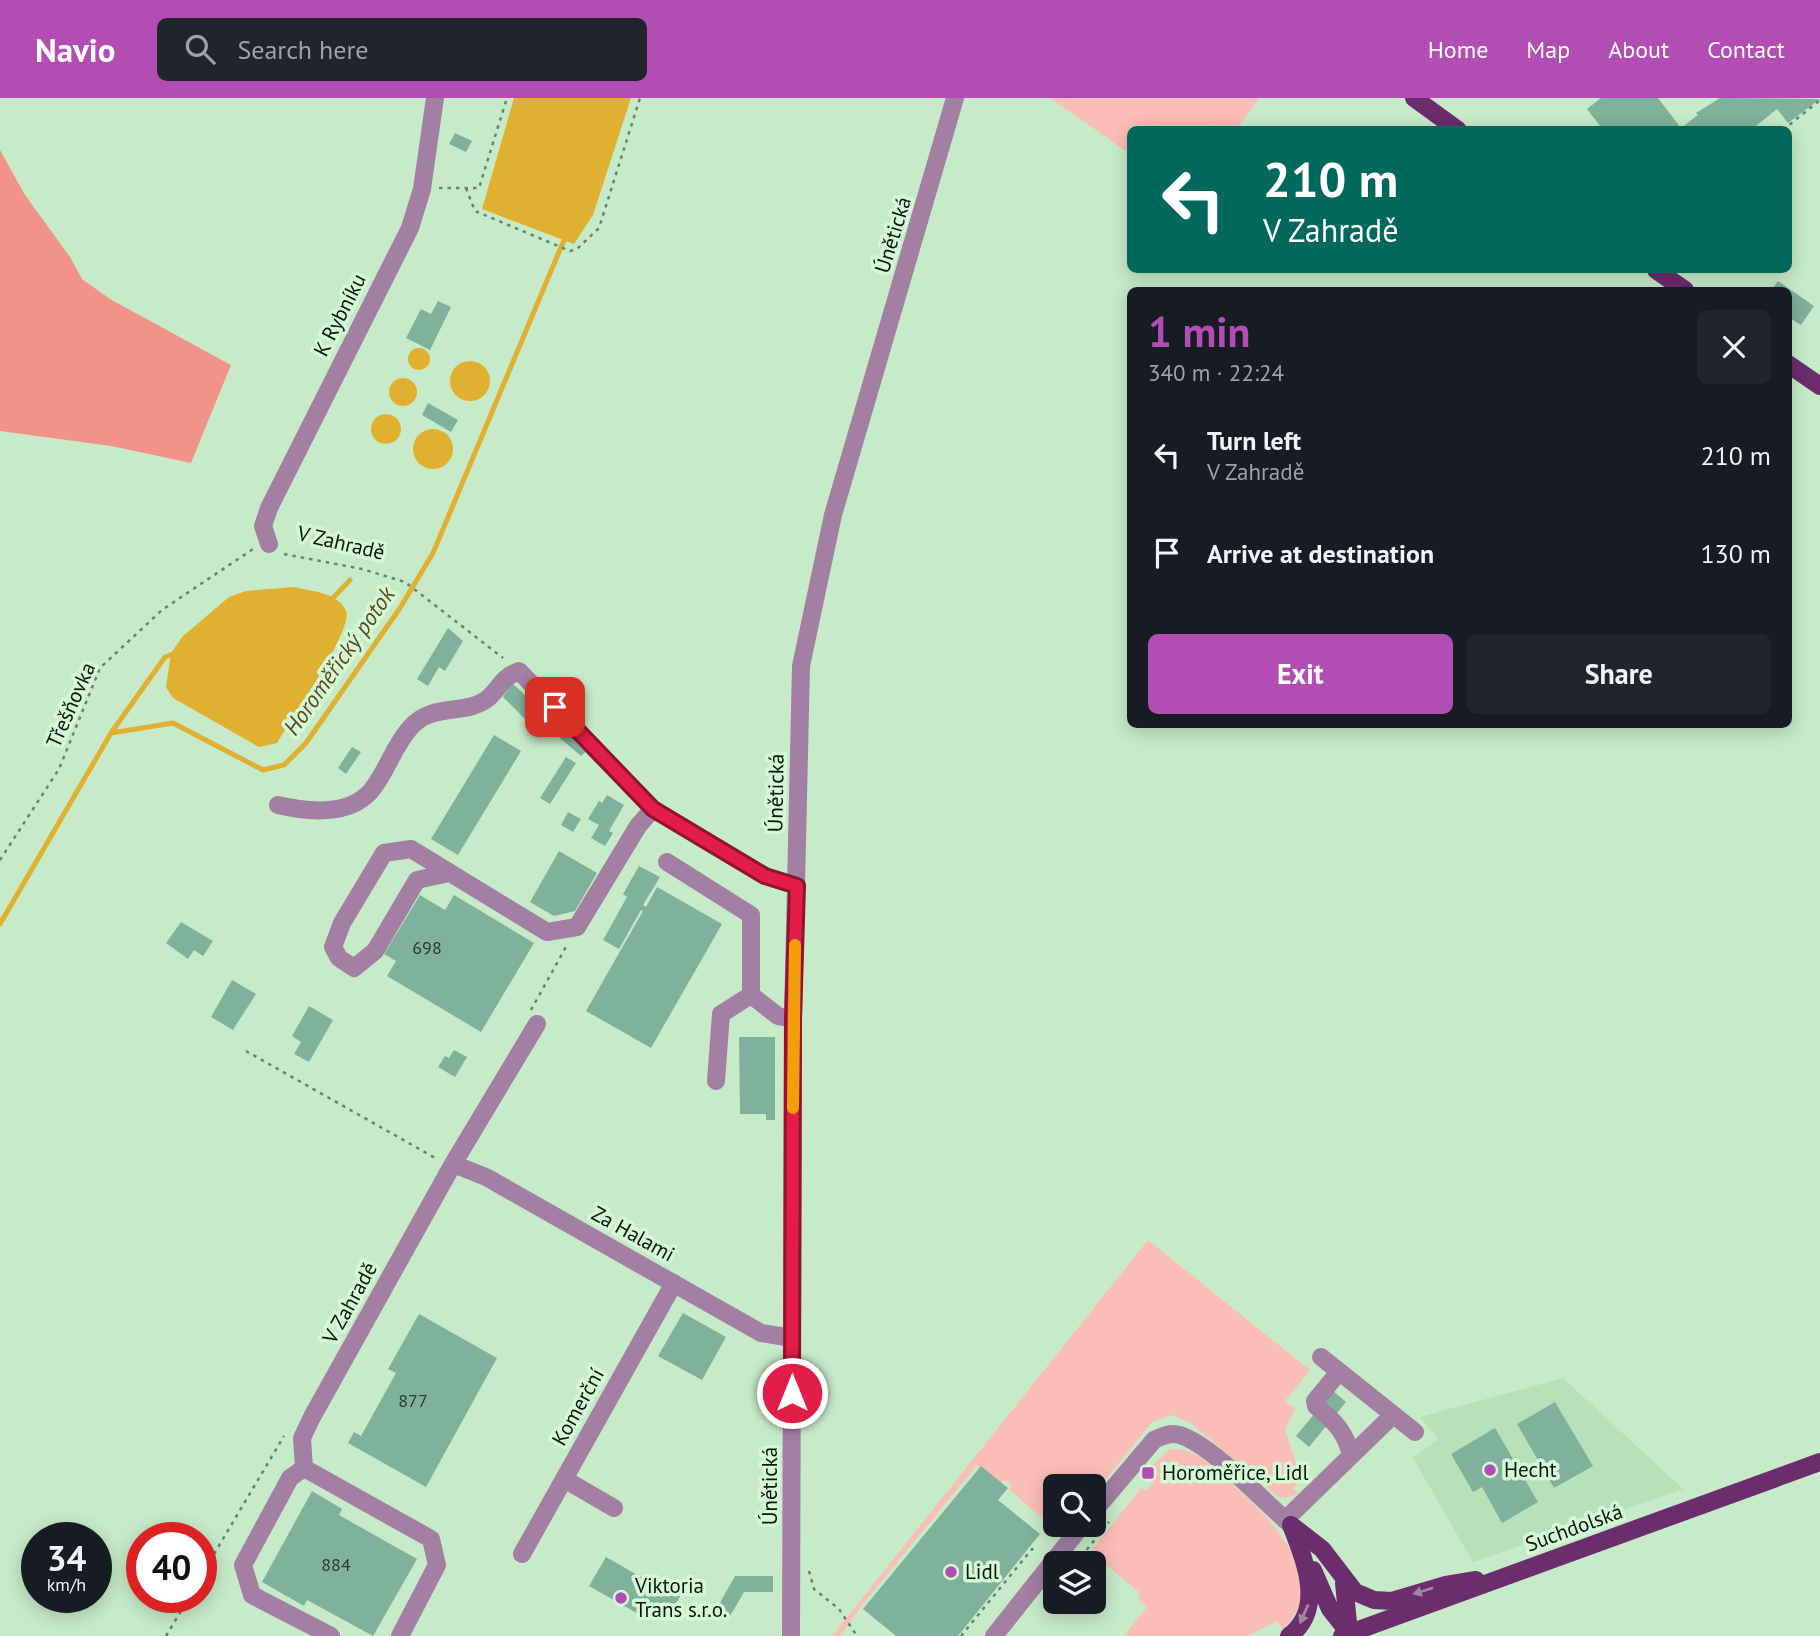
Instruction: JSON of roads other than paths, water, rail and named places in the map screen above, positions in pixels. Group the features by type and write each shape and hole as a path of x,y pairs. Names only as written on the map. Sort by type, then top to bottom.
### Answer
{"main road":[{"path":"1414,98 1452,126"},
{"path":"1660,273 1681,287"},
{"path":"1792,367 1820,386"},
{"name":"Suchdolská","path":"1345,1635 1820,1462"},
{"path":"1291,1529 1322,1549 1344,1583 1355,1592 1382,1602 1446,1584 1514,1574"},
{"path":"1291,1529 1345,1635"},
{"path":"1289,1636 1304,1618 1309,1605 1307,1572 1291,1529"},
{"path":"1344,1583 1345,1635"}],"street":[{"name":"K Rybníku","path":"269,544 263,526 269,508 410,228 422,189 435,98"},
{"name":"Únětická","path":"791,1636 793,1019 801,666 833,515 955,98"},
{"path":"278,804 300,810 325,810 359,801 371,791 410,727 430,713 484,702 506,675 519,671 653,809 765,876 797,886"},
{"path":"449,873 416,880 375,951 354,968 339,958 333,947 342,923 384,853 411,849 547,932 577,927 638,825 653,809"},
{"path":"667,862 751,915 751,995"},
{"path":"751,995 778,1017 793,1019"},
{"path":"716,1081 721,1014 751,995"},
{"name":"V Zahradě","path":"304,1468 302,1438 312,1418 533,1018"},
{"name":"Za Halami","path":"453,1164 486,1177 761,1333 792,1338"},
{"name":"Komerční","path":"522,1554 674,1283"},
{"path":"1321,1357 1415,1432"},
{"path":"1339,1372 1315,1401 1316,1406 1339,1426 1347,1439 1351,1456"},
{"path":"1106,1497 1154,1440 1166,1434 1177,1434 1207,1451 1291,1529 1351,1456 1393,1415"},
{"path":"331,1636 252,1595 243,1564 290,1478 304,1468 431,1539 437,1565 400,1636"},
{"path":"564,1479 614,1508"},
{"path":"993,1636 1073,1537"}],"waterway":[{"name":"Horoměřický potok","path":"0,924 111,733 173,723 263,770 284,765 306,743 400,608 433,553 564,240"},
{"path":"331,600 350,580"},
{"path":"111,733 165,657 176,653"}],"place":[{"name":"Hecht","path":"1490,1470"},
{"name":"Horoměřice, Lidl","path":"1148,1473"},
{"name":"Lidl","path":"951,1572"},
{"name":"Viktoria Trans s.r.o.","path":"621,1598"}]}
